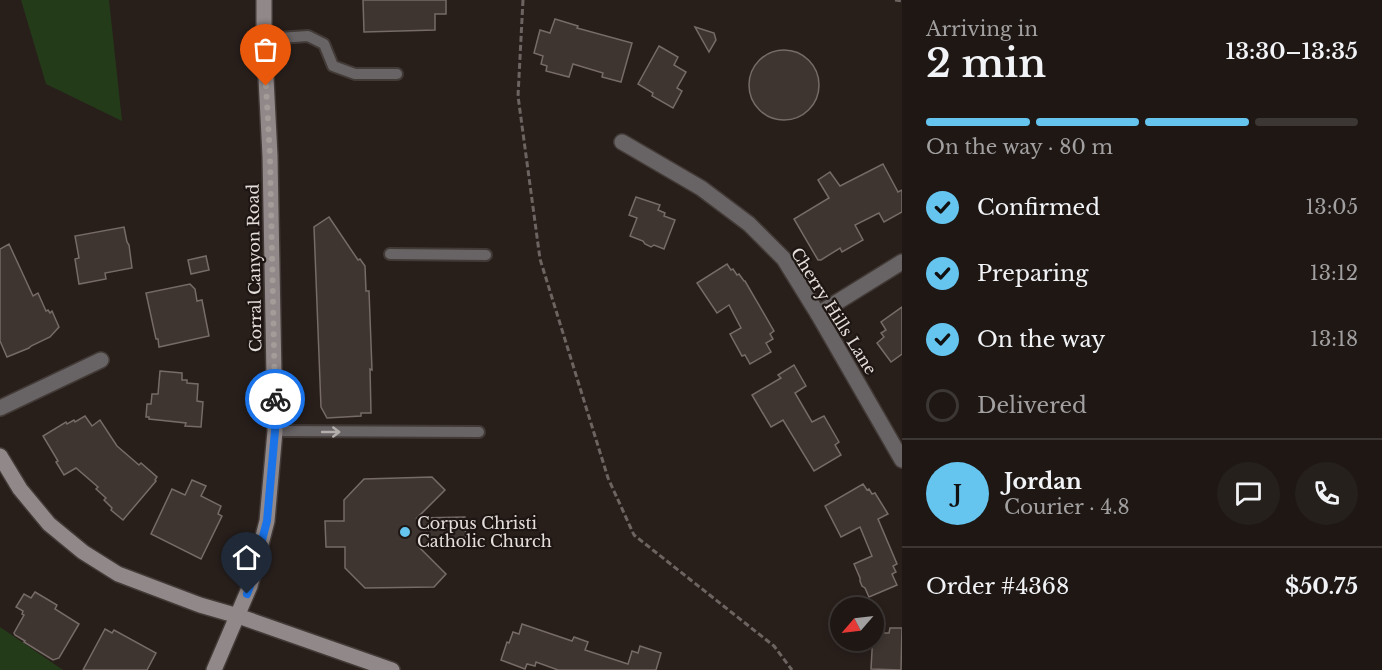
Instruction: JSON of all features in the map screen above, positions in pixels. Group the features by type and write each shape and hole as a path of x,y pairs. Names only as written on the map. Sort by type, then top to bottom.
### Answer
{"main road":[{"name":"Corral Canyon Road","path":"214,670 250,586 267,521 275,431 270,156 264,0"},
{"path":"0,456 20,489 49,524 82,552 118,574 392,670"}],"street":[{"name":"Cherry Hills Lane","path":"622,142 701,188 748,224 784,259 902,460"},
{"path":"818,314 902,262"},
{"path":"0,408 101,360"}],"lane":[{"path":"264,39 308,36 324,44 333,66 356,74 397,74"},
{"path":"390,254 486,255"},
{"path":"275,431 479,432"}],"path":[{"path":"523,0 519,96 540,260 608,478 634,535 774,646 792,670"},
{"path":"895,0 902,2"}],"green space":[{"path":"21,0 109,0 122,121 46,84"},
{"path":"0,627 63,670 0,670"}],"building":[{"path":"363,0 446,0 446,14 435,14 435,30 364,32"},
{"path":"555,19 578,26 577,28 632,43 621,82 602,77 603,73 573,64 569,77 546,71 547,66 541,64 543,56 534,53 540,30 550,33"},
{"path":"695,27 714,33 716,40 709,52"},
{"path":"659,46 678,57 674,65 686,72 677,88 682,91 673,108 652,96 653,93 638,84"},
{"path":"791,50 804,56 813,65 817,71 819,85 817,99 809,110 798,118 777,120 759,110 751,99 749,78 759,60 770,52"},
{"path":"883,164 898,192 902,190 902,212 884,222 879,213 855,225 863,240 842,252 840,248 818,260 794,219 829,198 818,180 830,172 840,186"},
{"path":"636,197 660,205 658,210 665,213 664,216 675,220 664,249 654,245 651,247 630,236 637,218 629,215"},
{"path":"329,217 358,260 360,259 365,266 366,291 369,291 371,413 361,413 361,416 327,418 321,407 314,227"},
{"path":"124,227 132,268 105,273 106,279 79,284 75,259 79,258 75,236"},
{"path":"9,244 33,296 38,293 46,311 50,313 52,311 59,327 50,337 7,357 0,341 0,249"},
{"path":"206,256 209,270 191,274 188,260"},
{"path":"727,264 745,281 774,331 770,334 773,339 766,343 771,352 750,364 745,355 742,356 730,334 741,328 729,305 717,313 697,283"},
{"path":"190,284 195,289 197,301 202,300 209,336 159,347 146,293"},
{"path":"902,307 902,354 891,362 877,343 884,337 881,333 886,330 881,322"},
{"path":"794,365 806,386 795,393 812,422 824,416 839,442 835,445 841,455 814,471 783,420 771,427 752,395 781,378 778,375"},
{"path":"160,371 182,373 182,380 198,384 197,401 203,402 201,427 185,426 186,423 146,417 147,404 151,404 152,394 158,394"},
{"path":"85,416 92,426 100,420 117,446 157,477 123,520 111,510 112,508 104,500 106,498 96,489 98,487 76,468 64,475 43,436 66,422 67,424 74,420 75,422"},
{"name":"Corpus Christi Catholic Church","path":"432,477 445,490 417,518 465,517 466,547 419,547 446,574 434,587 365,588 345,568 345,547 326,547 325,521 344,521 344,500 364,479"},
{"path":"192,480 206,486 201,496 221,506 218,514 222,516 201,559 151,534 172,489 185,495"},
{"path":"863,484 872,494 875,493 888,514 878,519 897,564 893,566 896,572 892,574 897,585 869,597 862,586 854,564 872,556 860,527 841,537 825,506"},
{"path":"35,592 57,605 55,609 79,624 59,658 53,660 14,633 24,615 23,611 16,607 24,594 31,598"},
{"path":"522,624 572,641 574,637 588,642 585,650 628,664 632,651 638,653 640,646 661,653 656,670 558,670 536,662 535,666 527,664 525,669 501,660 507,642 509,643 513,632 519,634"},
{"path":"890,628 902,628 901,670 871,669 872,651 884,651 884,633 889,633"},
{"path":"105,629 112,633 114,630 156,653 147,670 83,670"}],"way so far":[{"path":"266,86 270,156 275,399"}],"place":[{"name":"Corpus Christi Catholic Church","path":"405,532"}],"route":[{"path":"247,594 267,521 275,431 275,399"}]}
